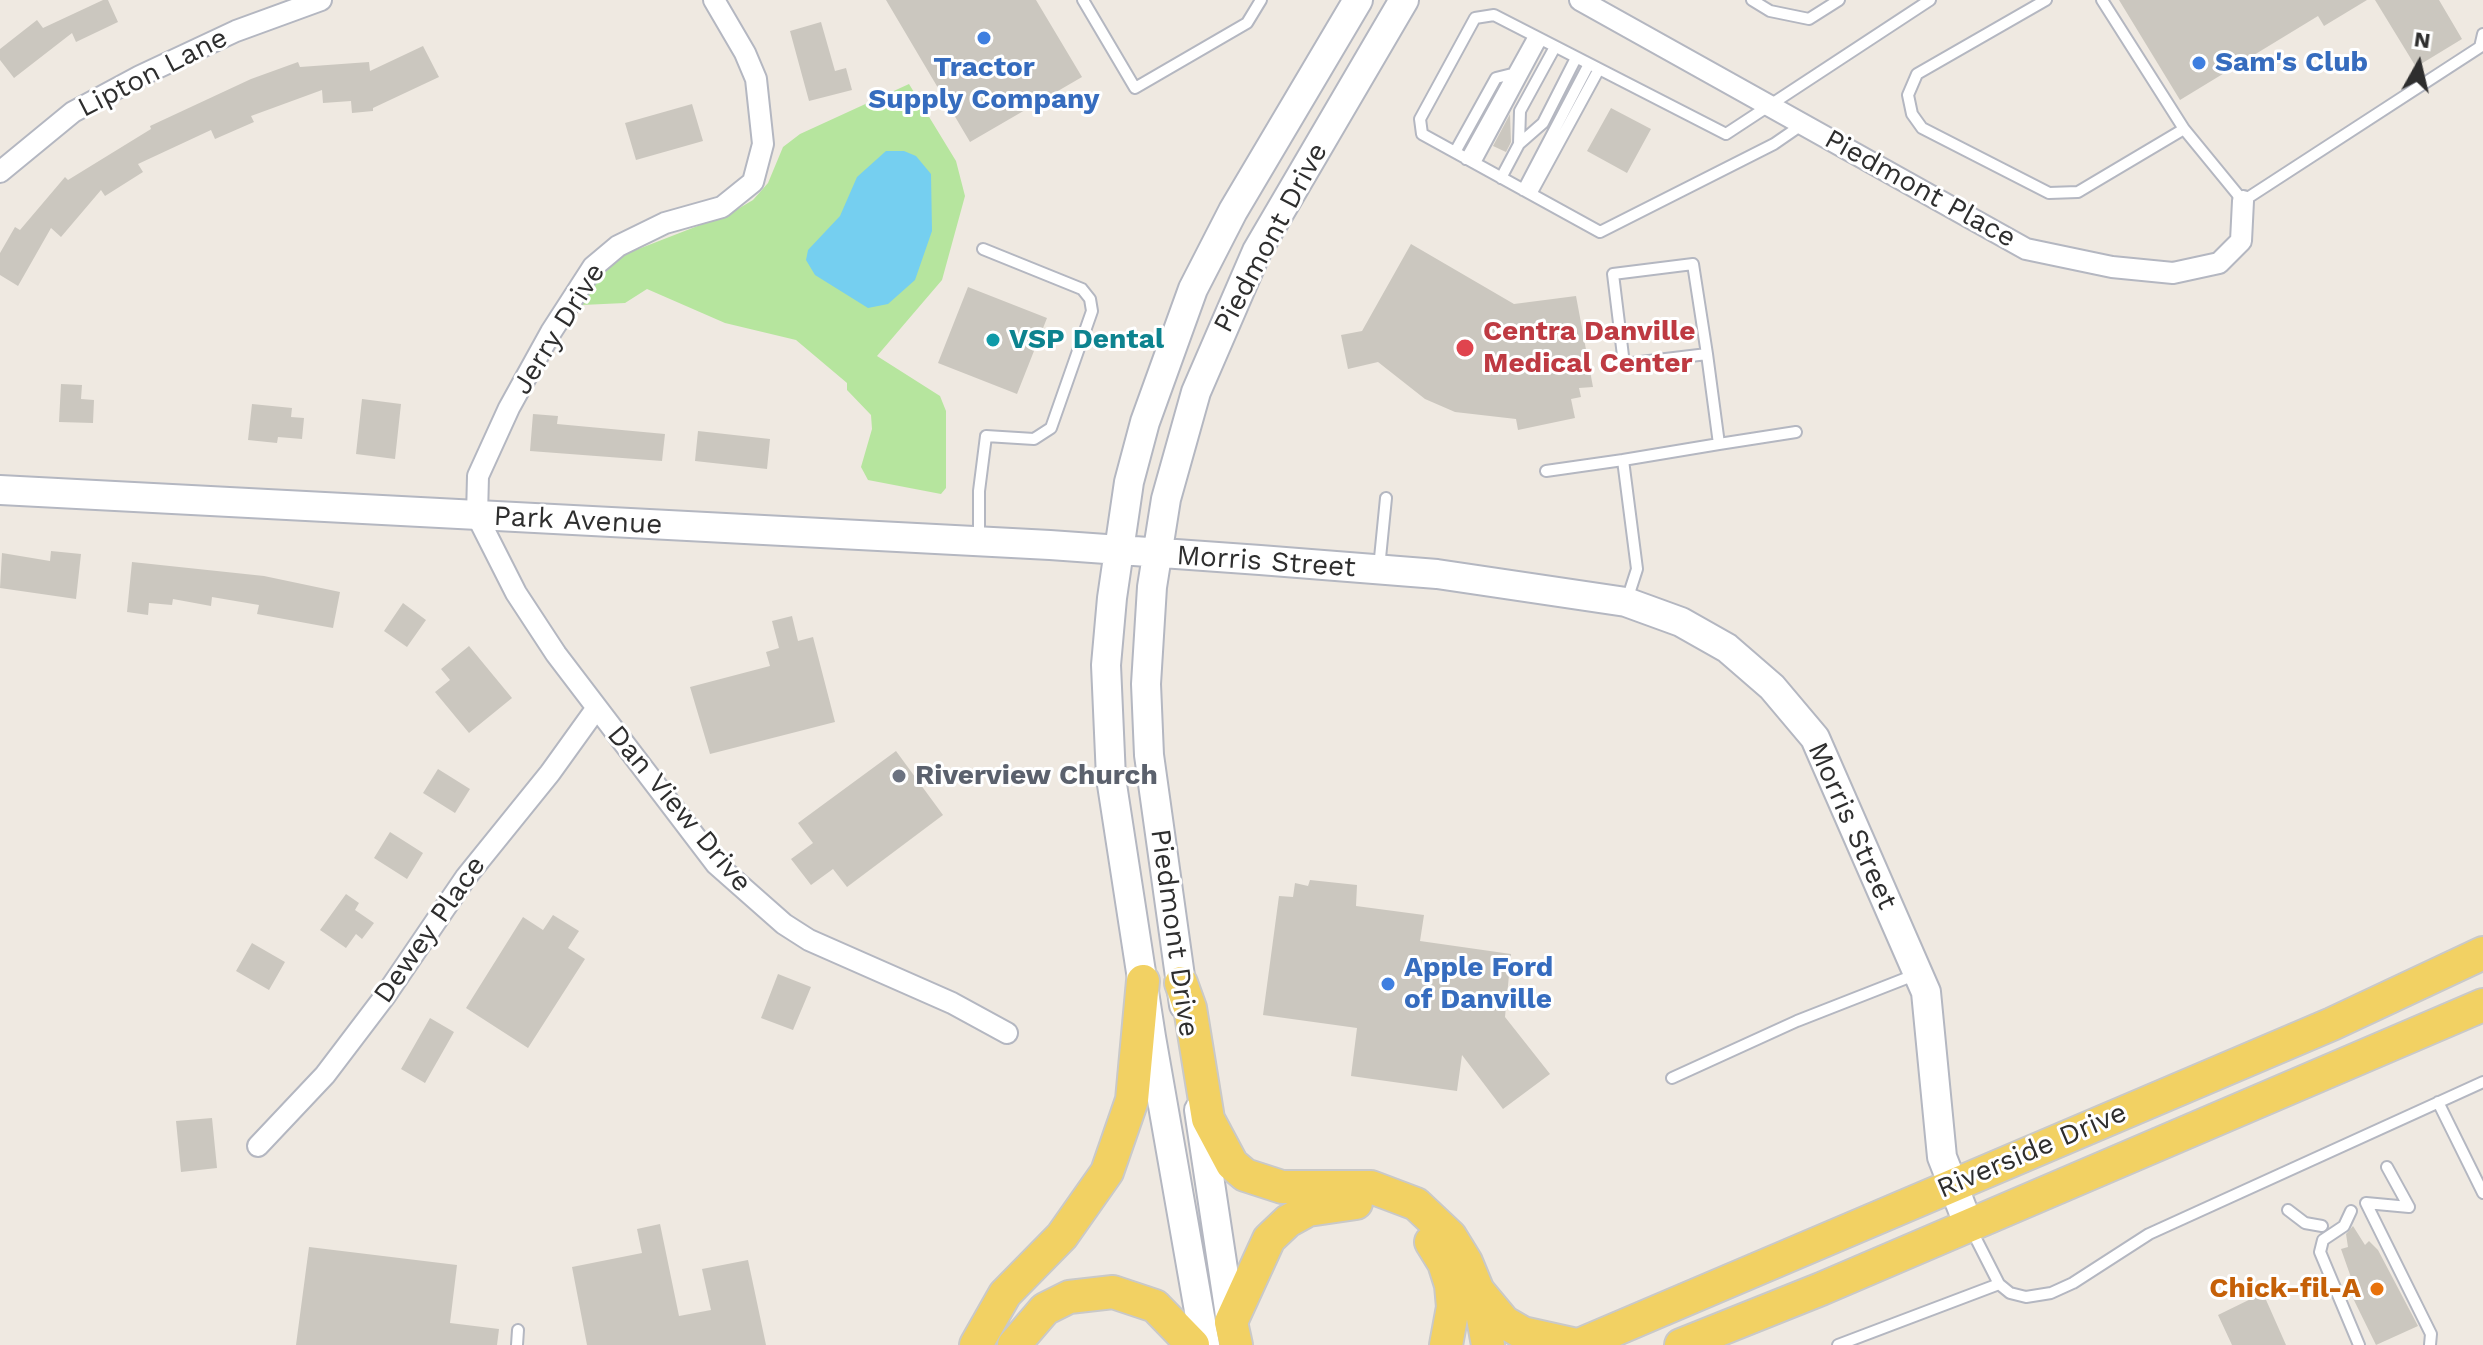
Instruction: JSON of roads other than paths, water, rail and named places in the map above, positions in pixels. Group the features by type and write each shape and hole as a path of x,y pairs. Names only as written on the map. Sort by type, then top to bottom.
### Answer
{"main road":[{"name":"Piedmont Drive","path":"1205,1345 1111,778 1106,665 1117,551 1129,482 1145,422 1193,289 1233,211 1358,0"},
{"name":"Piedmont Drive","path":"1234,1334 1149,755 1146,684 1156,554 1181,439 1228,311 1263,240 1404,0"},
{"name":"Park Avenue","path":"0,490 979,541 1156,554"},
{"name":"Morris Street","path":"1156,554 1437,574 1626,602 1681,622 1727,648 1772,687 1815,738 1919,973 1926,992 1939,1140 1951,1186 1969,1226"},
{"name":"Riverside Drive","path":"1578,1345 2317,1030 2483,953"},
{"path":"976,1345 1005,1294 1062,1236 1107,1172 1132,1100 1143,981"},
{"path":"1181,983 1190,1008 1208,1119 1232,1164 1245,1175 1282,1187 1371,1187 1416,1204 1450,1236 1478,1291 1504,1322 1523,1333 1578,1345"},
{"name":"Riverside Drive","path":"1681,1345 1969,1226 2483,1005"},
{"path":"1234,1334 1259,1255 1280,1227 1308,1210 1353,1203 1393,1213 1432,1244 1444,1263 1451,1285 1453,1307 1446,1345"},
{"path":"1478,1291 1488,1345"},
{"path":"1014,1345 1045,1309 1069,1297 1091,1292 1135,1297 1155,1306 1193,1345"}],"street":[{"name":"Lipton Lane","path":"0,172 73,112 140,76 236,31 321,0"},
{"name":"Jerry Drive","path":"477,516 478,476 509,408 551,332 593,267 618,246 665,223 722,207 753,182 763,144 756,79 745,53 714,0"},
{"name":"Piedmont Place","path":"1580,0 2026,249 2112,267 2173,273 2219,263 2241,241 2243,201"},
{"name":"Dan View Drive","path":"477,516 516,593 596,709 716,864 784,924 809,940 952,1003 1007,1033"},
{"name":"Dewey Place","path":"258,1146 325,1075 385,996 466,877 596,709"}],"lane":[{"path":"1083,0 1135,88 1247,23 1261,0"},
{"path":"1752,0 1770,11 1809,19 1839,0"},
{"path":"1803,124 1774,144 1600,232 1422,134 1420,119 1475,18 1494,15 1726,134 1930,0"},
{"path":"2046,0 1917,74 1908,95 1912,114 1922,128 2049,193 2078,192 2184,129"},
{"path":"2102,0 2184,129 2243,201 2480,47 2483,34"},
{"path":"1470,161 1512,74 1537,38"},
{"path":"1470,161 1537,38"},
{"path":"1519,144 1520,111 1555,47"},
{"path":"1501,178 1519,144 1543,123 1576,58"},
{"path":"1527,192 1594,66"},
{"path":"1455,152 1496,78 1512,74"},
{"path":"979,541 979,491 986,436 1034,439 1051,428 1092,311 1090,299 1082,289 983,249"},
{"path":"1707,354 1624,364 1613,274 1693,264 1707,354 1719,444"},
{"path":"1546,471 1796,432"},
{"path":"1623,460 1637,569 1626,602"},
{"path":"1379,570 1386,498"},
{"path":"1672,1078 1797,1021 1919,973"},
{"path":"1969,1226 1999,1284 2010,1293 2026,1297 2051,1293 2073,1283 2149,1234 2483,1082"},
{"path":"2438,1102 2480,1178 2483,1193"},
{"path":"2387,1167 2409,1207 2366,1203 2431,1334 2430,1345"},
{"path":"2288,1210 2305,1223 2322,1226"},
{"path":"2351,1211 2344,1226 2323,1240 2320,1252 2359,1345"},
{"path":"1838,1345 1999,1284"},
{"path":"517,1345 518,1330"}],"water":[{"path":"886,151 904,151 916,156 931,174 932,231 915,280 888,304 868,308 815,275 806,260 808,250 840,216 857,177"}],"place":[{"name":"Tractor Supply Company","path":"984,38"},
{"name":"Sam's Club","path":"2199,63"},
{"name":"VSP Dental","path":"993,340"},
{"name":"Centra Danville Medical Center","path":"1465,348"},
{"name":"Riverview Church","path":"899,776"},
{"name":"Apple Ford of Danville","path":"1388,984"},
{"name":"Chick-fil-A","path":"2377,1289"}]}
